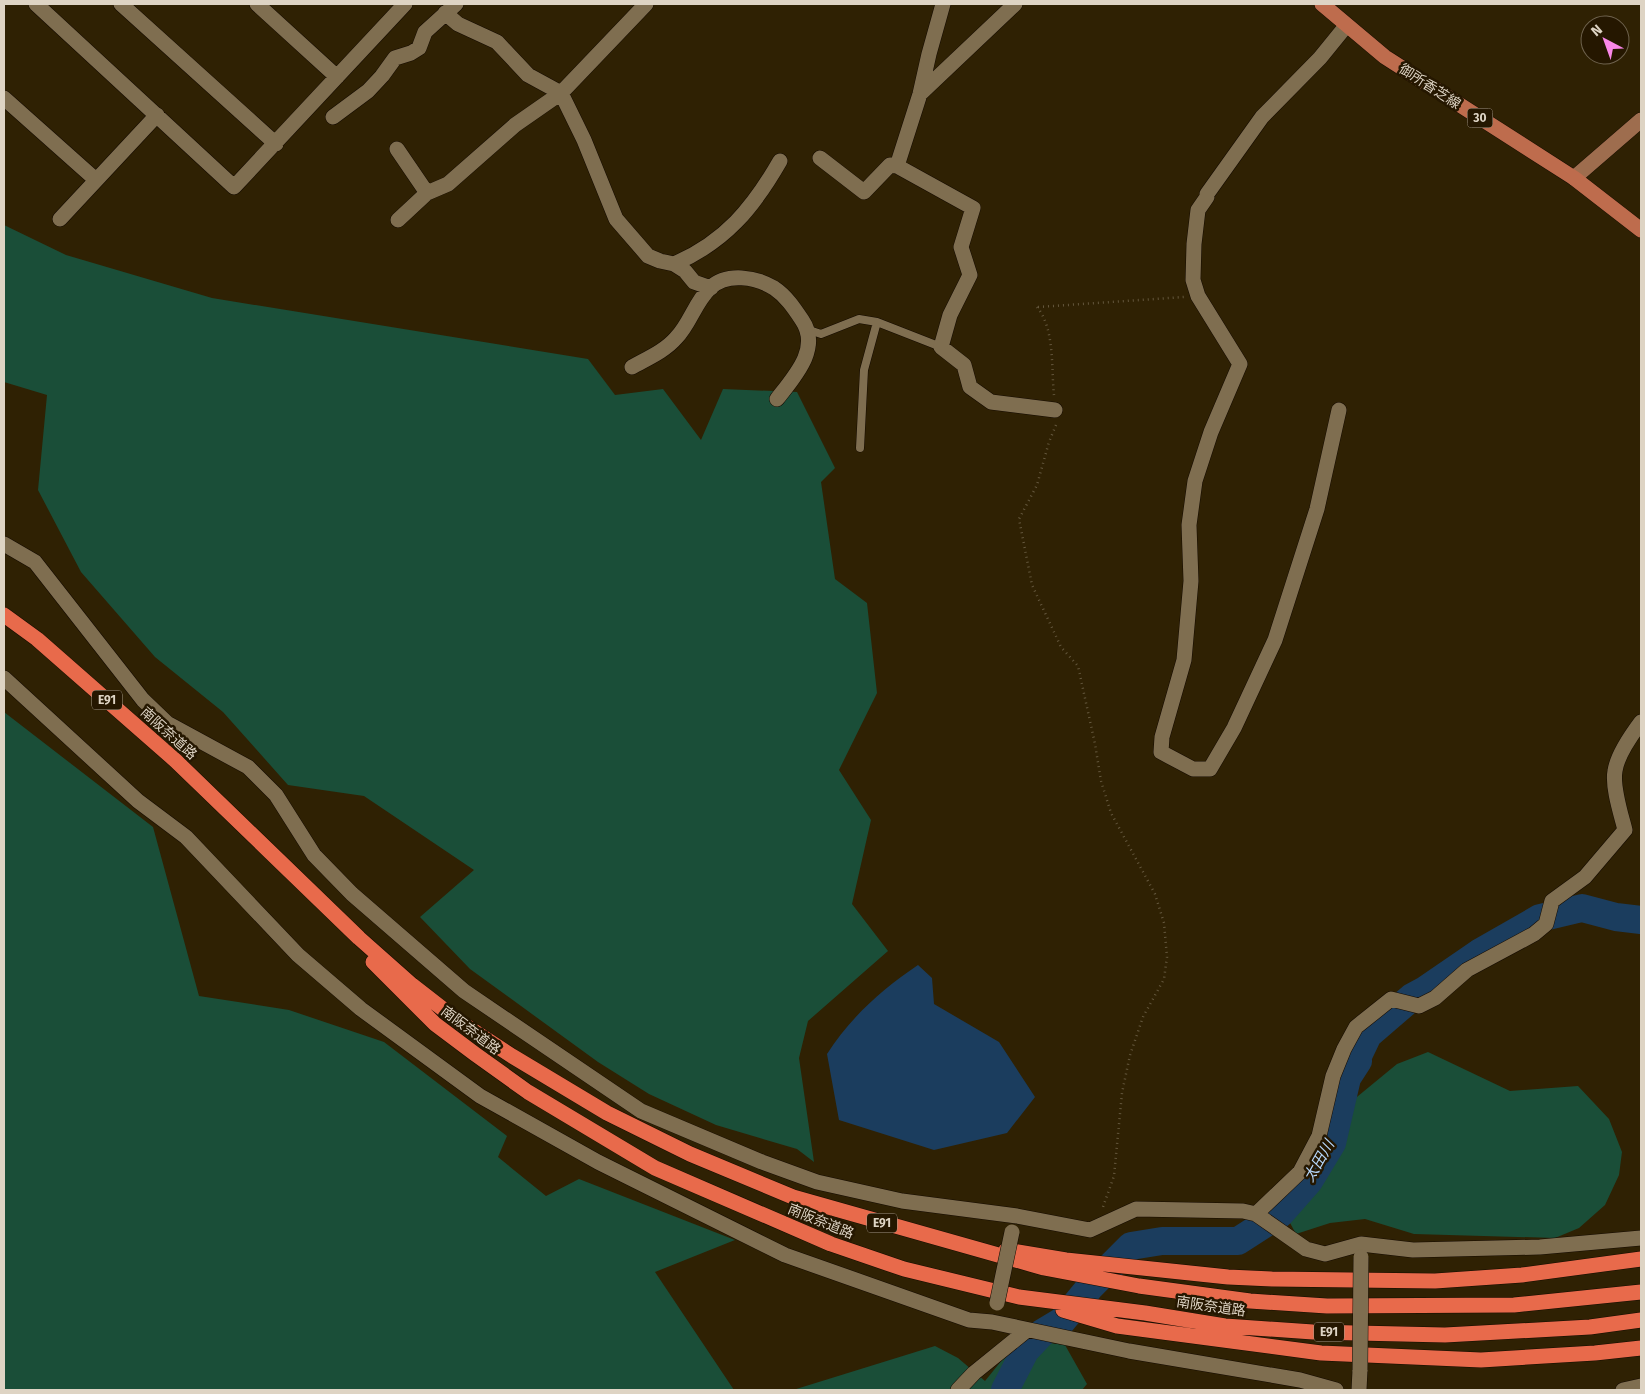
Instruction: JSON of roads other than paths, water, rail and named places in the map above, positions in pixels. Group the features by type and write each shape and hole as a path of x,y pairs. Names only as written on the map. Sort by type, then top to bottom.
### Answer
{"highway":[{"name":"南阪奈道路","path":"4,615 37,639 176,761 239,823 412,985 457,1020 512,1056 600,1108 690,1154 793,1197 1044,1268 1139,1286 1250,1301 1327,1306 1514,1305 1641,1292"},
{"name":"南阪奈道路","path":"239,823 414,1004 436,1024 528,1092 656,1168 831,1244 904,1268 1019,1297 1145,1312 1225,1326 1313,1332 1445,1335 1590,1327 1641,1320"},
{"path":"962,1246 1085,1262 1228,1277 1272,1279 1435,1281 1522,1275 1641,1259"},
{"path":"1019,1297 1117,1326 1321,1352 1481,1360 1596,1354 1641,1348"}],"main road":[{"name":"御所香芝線","path":"1322,4 1385,57 1574,178 1641,230"}],"street":[{"path":"36,4 234,187 338,77 398,6"},
{"path":"121,4 276,144"},
{"path":"257,4 338,77"},
{"path":"398,220 427,193 448,184 515,125 561,93 646,4"},
{"path":"897,166 920,94 928,54 943,4"},
{"path":"920,94 1015,4"},
{"path":"333,117 368,91 395,58 411,53 419,48 425,32 451,8 458,24 498,42 528,75 561,93 584,140 616,219 648,256 674,264 685,271 694,282 711,288"},
{"path":"1340,410 1317,509 1275,640 1234,728 1210,769 1193,769 1160,752 1162,737 1184,660 1191,581 1189,525 1195,481 1211,432 1240,364 1198,296 1193,280 1194,244 1198,210 1207,197 1206,194 1262,117 1320,58 1346,26"},
{"path":"4,98 96,180"},
{"path":"60,220 157,115"},
{"path":"1574,178 1641,120"},
{"path":"397,149 427,193"},
{"path":"820,158 864,192 890,166 897,166 973,208 961,247 970,275 950,315 941,347 964,365 970,387 991,402 1055,410"},
{"path":"674,264 693,256 728,230 751,208 780,161"},
{"path":"632,367 675,340 711,288 724,281 742,277 774,288 789,302 809,330 808,353 798,372 777,399"},
{"path":"4,544 35,562 143,700 167,724 248,767 276,795 314,855 352,894 464,991 641,1111 762,1162 817,1182 902,1201 1017,1216 1090,1230 1136,1209 1256,1214 1306,1249 1326,1254 1361,1250 1540,1248 1641,1238"},
{"path":"4,678 138,801 186,837 298,955 361,1009 480,1096 598,1162 785,1255 969,1320 992,1322 1026,1331 1300,1380 1336,1390"},
{"path":"1256,1214 1300,1172 1320,1136 1333,1076 1356,1026 1390,999 1419,1006 1435,998 1467,970 1534,934 1546,924 1552,901 1585,876 1625,830 1618,807 1615,771 1631,735 1641,722"},
{"path":"992,1322 1017,1216"},
{"path":"1359,1390 1361,1250"},
{"path":"958,1390 974,1373 1026,1331"},
{"path":"1624,1390 1641,1386"}],"lane":[{"path":"809,330 821,334 860,319 877,322 941,347"},
{"path":"860,448 864,370 877,322"}],"water":[{"path":"918,965 932,978 934,1004 999,1042 1035,1097 1007,1133 934,1150 839,1120 827,1054 856,1016 879,994"}],"waterway":[{"name":"太田川","path":"1005,1390 1025,1351 1042,1333 1062,1321 1090,1287 1131,1246 1162,1241 1238,1241 1280,1214 1309,1181 1332,1143 1347,1078 1358,1061 1357,1058 1368,1035 1412,997 1479,953 1540,918 1582,908 1616,917 1641,920"}]}
